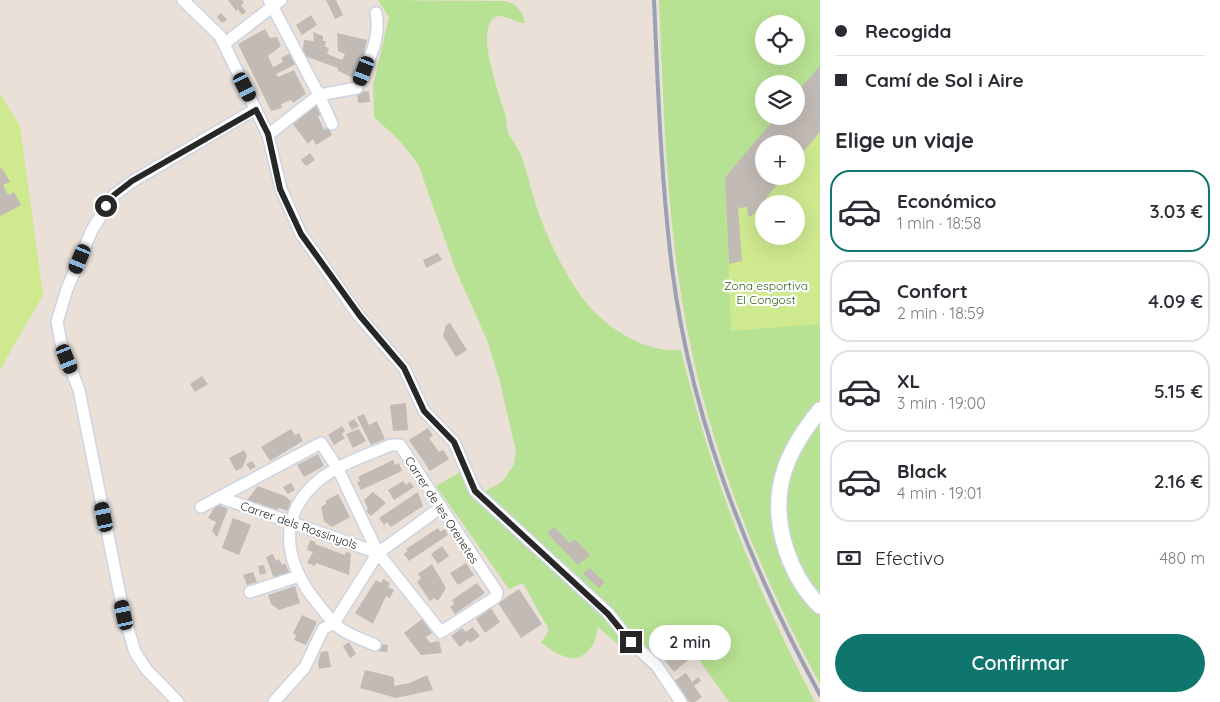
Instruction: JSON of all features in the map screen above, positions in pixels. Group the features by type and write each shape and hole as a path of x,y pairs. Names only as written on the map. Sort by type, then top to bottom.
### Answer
{"street":[{"path":"183,0 220,36 268,134 280,189 301,234 360,316 404,368 424,411 454,442 475,491 608,614 631,642 657,666 681,702"},
{"path":"224,44 274,2 332,124"},
{"path":"268,134 319,95 357,88 377,37 378,24 376,13"},
{"path":"178,702 146,669 135,652 124,615 79,390 61,343 57,322 67,289 92,230 114,195 132,181 256,110"},
{"path":"820,410 792,450 780,489 781,529 787,551 796,575 811,598 820,606"},
{"path":"201,507 321,443 338,469 378,553"},
{"name":"Carrer de les Orenetes","path":"375,645 342,630 334,623 299,576 292,562 288,540 300,500 319,480 338,469 391,445 400,446 497,592 496,596 441,632 378,553"},
{"name":"Carrer dels Rossinyols","path":"219,497 378,553"},
{"path":"274,702 305,667 323,629 334,623 378,553 440,508"},
{"path":"250,592 299,576"}],"green space":[{"path":"378,0 504,1 521,11 525,23 503,16 495,17 491,21 487,41 488,54 506,117 507,130 522,158 545,229 577,291 604,320 627,337 640,343 667,350 681,350 706,442 737,530 773,617 815,702 729,702 683,637 653,660 636,656 629,652 598,627 593,644 586,653 580,657 573,658 560,655 541,643 549,630 523,583 509,589 436,486 469,467 484,492 502,482 514,465 516,451 500,382 487,340 455,268 418,164 400,141 374,117 373,86 389,17"},
{"name":"Zona esportiva El Congost","path":"659,0 820,0 820,684 757,555 709,421 687,328 674,247"},
{"path":"820,66 820,324 731,331 725,179 755,142 755,185 805,185 805,135 761,135 769,125 805,125 805,83"},
{"path":"0,94 20,126 43,295 0,370"}],"building":[{"path":"228,0 242,0 244,3 241,5 246,12 242,15 238,9 236,11"},
{"path":"326,0 336,0 343,15 335,19"},
{"path":"221,13 227,20 222,23 217,17"},
{"path":"311,15 317,25 302,35 296,25"},
{"path":"265,29 270,38 277,37 281,46 268,56 273,67 283,62 281,58 288,54 292,55 296,64 276,74 278,77 294,70 306,94 293,103 291,100 281,104 282,108 271,111 238,44"},
{"path":"313,32 323,36 323,41 326,41 325,47 329,48 327,54 342,60 345,54 338,51 337,33 367,40 362,65 359,64 356,79 338,71 338,68 302,55 304,40 314,41"},
{"path":"820,66 820,132 805,150 805,135 761,135 769,125 805,125 805,83"},
{"path":"369,91 370,102 358,103 357,92"},
{"path":"316,103 322,115 318,116 324,130 328,126 332,135 316,145 313,139 308,144 292,123"},
{"path":"755,142 755,185 777,185 769,195 755,195 755,212 751,217 748,215 747,207 738,208 742,261 729,264 725,179"},
{"path":"310,153 315,160 306,166 301,160"},
{"path":"2,168 10,182 3,185 8,195 14,192 21,205 0,216 0,169"},
{"path":"438,253 442,260 426,268 423,260"},
{"path":"450,323 467,350 456,357 443,336 446,325"},
{"path":"202,376 208,384 195,392 190,384"},
{"path":"406,403 408,430 393,431 390,405"},
{"path":"364,414 369,425 377,421 385,439 371,445 357,417"},
{"path":"354,419 359,426 352,430 348,423"},
{"path":"342,426 345,431 342,434 345,438 334,445 328,435"},
{"path":"428,428 433,436 429,438 439,452 443,450 449,459 430,471 409,440"},
{"path":"291,429 295,435 299,433 303,441 270,461 261,447"},
{"path":"359,429 366,441 353,448 346,434"},
{"path":"244,450 247,455 243,467 236,471 229,458"},
{"path":"318,454 324,466 304,477 297,465"},
{"path":"393,460 395,465 399,463 402,471 361,490 357,482 360,481 358,477"},
{"path":"252,461 256,467 250,470 246,464"},
{"path":"403,481 406,485 410,482 414,487 394,500 388,490"},
{"path":"291,483 295,490 288,494 283,487"},
{"path":"258,486 285,496 291,501 288,511 279,508 278,510 247,500"},
{"path":"373,492 386,503 371,516 366,511 368,509 364,500"},
{"path":"418,492 423,506 391,527 387,522 384,525 379,518"},
{"path":"338,494 350,517 332,527 324,521 321,507 327,503 325,501"},
{"path":"217,504 228,509 217,537 212,531 216,522 208,518"},
{"path":"233,518 251,525 239,555 222,548"},
{"path":"554,527 570,543 575,539 590,555 578,565 547,533"},
{"path":"438,528 440,532 445,529 448,535 409,561 404,554 408,551 406,549"},
{"path":"310,540 316,542 315,544 345,555 346,552 351,553 349,575 316,563 315,566 307,563 313,552 307,550"},
{"path":"442,546 449,556 438,564 431,554"},
{"path":"273,554 276,561 279,559 282,565 285,563 289,572 274,578 266,557"},
{"path":"466,563 474,575 458,585 450,573"},
{"path":"432,564 446,588 438,601 434,598 430,601 417,582 421,578 418,574"},
{"path":"264,565 266,573 260,575 258,566"},
{"path":"589,568 605,582 599,588 583,574"},
{"path":"253,572 257,582 247,585 243,575"},
{"path":"383,579 390,583 388,587 394,590 390,598 386,596 373,624 355,613 376,580 381,583"},
{"path":"477,583 485,593 455,614 450,607 454,604 452,600"},
{"path":"295,586 300,603 279,610 271,604 268,595"},
{"path":"519,589 542,624 521,638 498,603"},
{"path":"491,608 500,622 485,633 476,619"},
{"path":"302,615 317,622 306,645 294,640 296,635 293,633"},
{"path":"422,619 432,633 426,637 430,643 439,641 442,653 421,655 404,633"},
{"path":"473,627 480,636 470,643 468,640 460,647 451,636 462,628 466,632"},
{"path":"349,642 356,654 350,658 343,646"},
{"path":"379,644 388,645 387,652 378,651"},
{"path":"675,644 688,660 674,672 661,656"},
{"path":"328,651 331,667 319,669 318,663 321,652"},
{"path":"365,670 394,677 394,686 410,683 427,675 433,690 396,698 360,688"},
{"path":"686,673 692,682 698,677 701,681 694,686 702,697 695,702 689,702 674,681"}],"railway":[{"path":"654,0 660,134 668,235 681,324 693,380 708,435 726,489 747,542 769,594 820,695"}],"route":[{"path":"106,206 114,195 132,181 256,110 268,134 280,189 301,234 360,316 404,368 424,411 454,442 475,491 608,614 631,642"}]}
